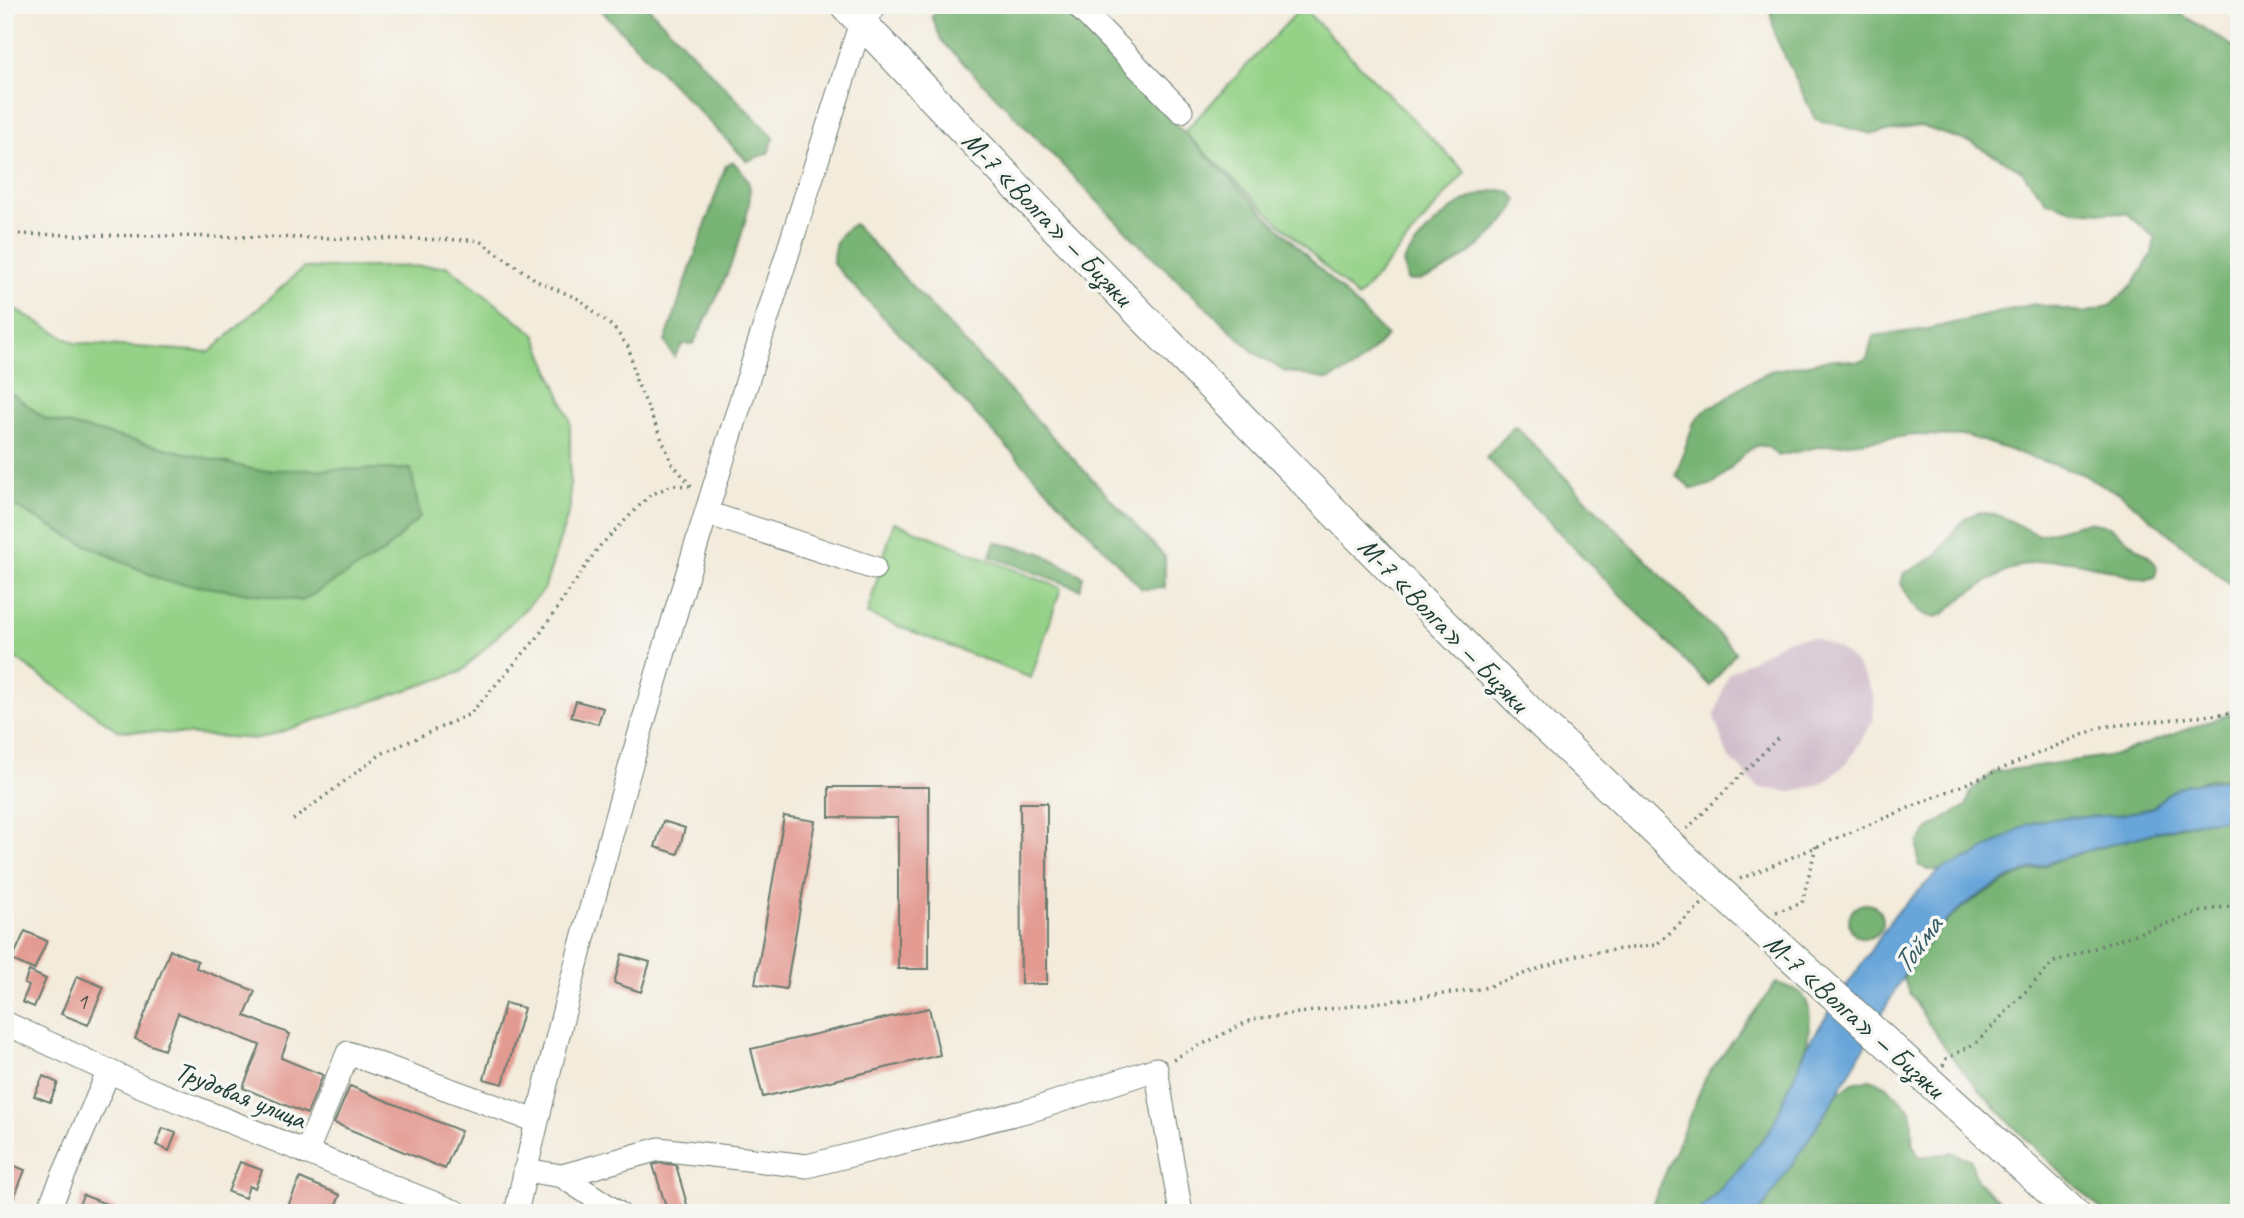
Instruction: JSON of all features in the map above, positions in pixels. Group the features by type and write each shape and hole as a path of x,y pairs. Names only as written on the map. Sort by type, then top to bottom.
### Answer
{"main road":[{"name":"М-7 «Волга» — Бизяки","path":"861,11 1052,224 1541,723 1717,889 2074,1213"}],"street":[{"path":"1077,5 1181,111"},
{"path":"516,1213 536,1121 626,784 861,11"},
{"path":"709,505 874,568"},
{"name":"Трудовая улица","path":"5,1023 109,1071 458,1213"},
{"path":"306,1153 348,1053 536,1121"},
{"path":"562,1176 659,1149 807,1166 1038,1108 1156,1069 1181,1213"},
{"path":"47,1213 109,1071"},
{"path":"525,1170 562,1176 618,1213"}],"path":[{"path":"5,234 478,240 539,282 579,299 614,328 629,348 636,380 672,463 689,486 709,505"},
{"path":"293,820 381,754 470,713 537,638 598,548 649,496 673,485 689,486"},
{"path":"1156,1069 1253,1019 1481,989 1580,954 1656,945 1717,889 2101,727 2239,712"},
{"path":"1671,845 1779,737"},
{"path":"1752,920 1802,903 1816,846"},
{"path":"1933,1085 1945,1059 1977,1042 2054,962 2206,910 2239,905"}],"shaded area":[{"path":"1812,637 1840,649 1856,664 1874,699 1873,721 1848,762 1823,783 1792,792 1759,788 1728,756 1714,718 1728,674 1788,639"}],"green space":[{"path":"596,5 646,5 774,138 768,153 747,161"},
{"path":"941,5 1057,5 1387,336 1356,367 1328,380 1284,371 1255,353 1137,242 941,40 932,17"},
{"path":"1769,5 2166,5 2239,50 2239,592 2121,494 2082,474 1967,436 1915,435 1818,447 1778,456 1761,445 1745,453 1722,477 1709,485 1692,489 1676,475 1694,422 1709,407 1725,400 1739,388 1770,371 1834,359 1856,362 1867,359 1873,336 1928,329 2034,304 2085,313 2111,305 2135,282 2152,254 2155,238 2128,214 2073,210 2046,201 2021,170 1972,143 1920,126 1872,134 1815,119 1776,38"},
{"path":"1302,7 1465,172 1358,298 1184,132"},
{"path":"733,162 745,177 750,190 742,232 719,292 693,344 683,344 674,357 665,342 726,165"},
{"path":"1500,190 1510,192 1517,200 1512,211 1487,239 1434,275 1419,280 1407,280 1403,262 1422,237 1444,215 1471,198"},
{"path":"854,224 1165,557 1165,588 1142,589 833,264 837,240"},
{"path":"447,266 535,334 570,420 570,508 544,590 461,672 259,739 117,730 5,651 5,304 75,343 210,352 303,268"},
{"path":"5,388 46,419 256,470 411,469 420,517 384,552 302,601 164,581 74,539 5,501"},
{"path":"1515,426 1736,652 1710,686 1486,458"},
{"path":"1980,512 2001,516 2038,535 2088,522 2109,526 2152,559 2157,567 2155,577 2146,580 2061,560 2031,563 1991,580 1943,614 1927,616 1917,609 1906,593 1901,583 1904,573 1934,557 1960,524"},
{"path":"894,522 1061,588 1031,678 867,614"},
{"path":"995,542 1041,553 1083,576 1080,589 990,556"},
{"path":"2233,713 2239,714 2239,778 2209,779 2168,793 2153,808 2118,815 1972,857 1940,870 1928,870 1918,865 1918,843 1931,827 1966,806 1971,791 1994,772 2115,755"},
{"path":"2207,821 2239,821 2239,1213 2105,1213 2020,1133 1967,1076 1943,1045 1903,979 1931,940 1955,913 1987,892 2032,870 2080,853 2185,825"},
{"path":"1866,904 1878,909 1883,921 1878,933 1866,938 1854,933 1849,921 1854,909"},
{"path":"1776,983 1795,989 1804,997 1809,1010 1809,1026 1793,1085 1776,1120 1744,1164 1697,1213 1643,1213 1652,1205 1706,1077"},
{"path":"1870,1079 1886,1085 1911,1111 1913,1144 1919,1157 1952,1153 1970,1159 1977,1181 2014,1213 1759,1213 1838,1093 1853,1083"}],"water":[{"name":"Тойма","path":"2239,778 2239,821 2196,822 2053,861 2006,880 1964,905 1919,952 1834,1099 1759,1213 1697,1213 1732,1177 1771,1129 1808,1044 1895,914 1940,870 1972,857 2028,824 2048,819 2118,815 2153,808 2168,793 2186,784"}],"building":[{"path":"576,701 603,708 598,724 571,717"},
{"path":"829,787 929,787 929,969 898,969 898,818 829,817"},
{"path":"1020,803 1047,803 1047,984 1021,984"},
{"path":"784,816 815,821 786,989 755,984"},
{"path":"663,821 685,828 678,854 655,847"},
{"path":"25,931 47,941 34,970 12,960"},
{"path":"170,950 198,961 196,968 255,991 245,1016 290,1034 281,1058 323,1075 307,1114 243,1088 260,1045 178,1013 164,1050 135,1039"},
{"path":"622,954 650,962 641,992 614,983"},
{"path":"29,971 46,979 34,1007 22,1002 29,986 24,984"},
{"path":"77,976 104,987 88,1025 61,1014"},
{"path":"505,1003 524,1008 503,1084 484,1079"},
{"path":"929,1008 940,1055 763,1097 751,1049"},
{"path":"43,1076 58,1083 50,1102 34,1096"},
{"path":"350,1086 461,1131 445,1169 334,1123"},
{"path":"163,1128 176,1133 169,1151 156,1145"},
{"path":"5,1162 25,1170 8,1213 5,1213"},
{"path":"240,1162 262,1170 255,1188 249,1186 245,1198 228,1192"},
{"path":"653,1165 676,1165 688,1208 668,1213"},
{"path":"300,1178 340,1195 333,1213 285,1213"},
{"path":"83,1195 127,1212 127,1213 76,1213"}]}
